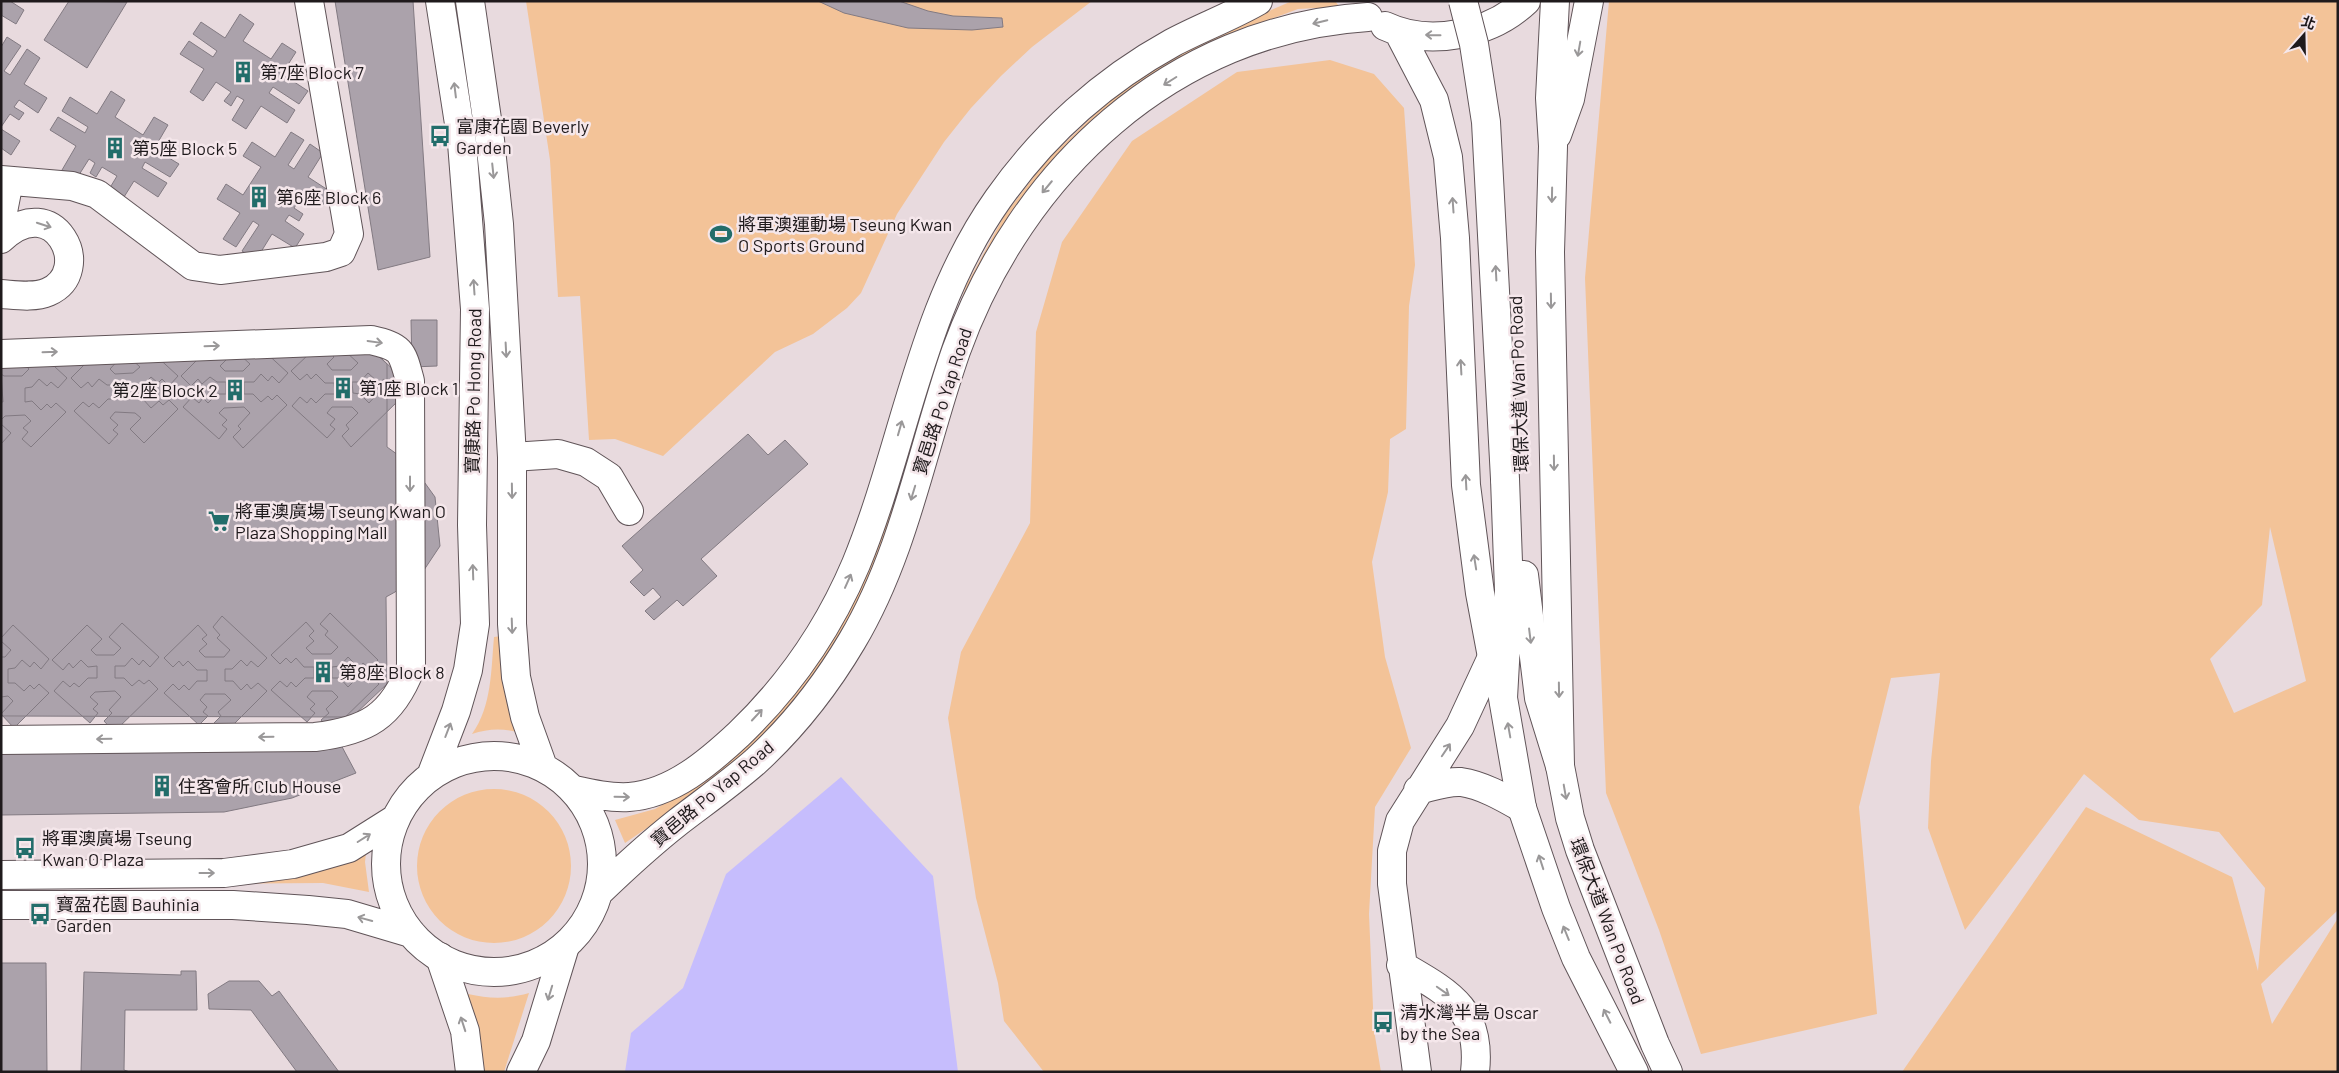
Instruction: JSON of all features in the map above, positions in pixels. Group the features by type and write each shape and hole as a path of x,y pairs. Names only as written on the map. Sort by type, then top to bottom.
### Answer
{"main road":[{"path":"2,238 1,222 5,181 72,186 96,194 193,266 220,270 326,257 341,252 349,234 309,1"},
{"name":"寶康路 Po Hong Road","path":"431,776 456,711 468,670 475,624 472,525 475,309 460,133 440,1"},
{"name":"寶康路 Po Hong Road","path":"470,1 490,140 499,224 512,457 512,624 516,677 525,717 543,767"},
{"name":"寶邑路 Po Yap Road","path":"574,790 608,797 631,797 653,792 670,785 687,776 721,750 774,697 811,648 844,591 874,516 915,377 936,314 971,240 997,200 1026,163 1053,134 1106,86 1173,42 1258,1"},
{"name":"環保大道 Wan Po Road","path":"1463,1 1474,44 1486,122 1513,478 1539,698 1560,766 1570,818 1580,850 1655,1044 1668,1072"},
{"name":"環保大道 Wan Po Road","path":"1478,1 1495,85 1507,181 1512,249 1513,478 1503,698"},
{"path":"1360,9 1398,31 1431,36 1466,33 1491,24 1526,1"},
{"name":"環保大道 Wan Po Road","path":"1554,1 1550,98 1553,146 1550,252 1560,766"},
{"path":"1553,146 1570,99 1589,1"},
{"name":"寶邑路 Po Yap Road","path":"599,892 638,855 714,796 774,744 799,716 838,665 870,608 890,564 956,353 980,291 1022,221 1050,183 1110,124 1161,86 1198,64 1242,44 1285,30 1330,20 1360,9"},
{"name":"環保大道 Wan Po Road","path":"1398,31 1434,100 1448,157 1455,238 1466,485 1474,556 1492,657 1503,698 1522,808 1556,908 1576,958 1634,1072"},
{"path":"1,294 36,295 48,292 58,285 65,276 69,265 67,244 60,234 51,227 40,223 28,223 16,226 2,238"},
{"path":"1,354 370,340 392,345 404,358 410,381 411,658 411,667 402,691 387,709 369,723 344,733 315,737 1,740"},
{"path":"512,457 558,454 586,462 610,478 629,511"},
{"path":"1417,1072 1401,965 1392,884 1392,851 1400,821 1460,726 1492,657"},
{"name":"寶邑路 Po Yap Road","path":"486,756 515,758 543,767 574,790 590,812 600,838 603,865 599,892 592,912 580,930 565,946 537,964 507,971 472,969 440,957 411,933 392,901 387,880 386,860 389,839 395,819 405,802 431,776 457,762 486,756"},
{"path":"1418,790 1445,783 1460,782 1488,790 1522,808"},
{"name":"寶邑路 Po Yap Road","path":"1,874 224,873 293,864 349,848 395,819"},
{"name":"寶邑路 Po Yap Road","path":"1,904 233,905 308,910 347,914 411,933"},
{"path":"521,1072 536,1040 565,946"},
{"path":"440,957 466,1030 470,1072"},
{"path":"1401,965 1450,996 1464,1010 1475,1033 1475,1072"}],"shaded area":[{"name":"將軍澳運動場 Tseung Kwan O Sports Ground","path":"526,1 1092,1 1032,47 971,108 944,142 897,214 861,293 847,308 813,334 775,352 663,456 615,439 589,440 580,296 558,297 550,160"},
{"path":"1292,1 1335,1 1345,14 1316,8 1298,9 1245,29 1205,47 1045,175 911,474 852,621 791,708 750,749 685,802 625,843 615,820 655,809 699,784 864,578 890,513 924,402 967,284 1004,216 1045,162 1116,94 1162,61"},
{"path":"1609,1 2338,1 2338,910 2261,984 2272,1024 2338,918 2338,1072 1902,1072 2086,807 2232,877 2258,971 2265,888 2219,832 2139,820 2084,774 1965,930 1928,828 1931,761 1940,673 1891,678 1859,807 1877,1014 1701,1054 1659,930 1606,793 1585,278","holes":["2270,527 2306,681 2234,713 2210,659 2262,605"]},
{"path":"1330,60 1374,74 1404,108 1415,265 1409,306 1406,429 1390,439 1388,492 1372,562 1385,657 1411,748 1375,807 1369,914 1374,1030 1381,1072 1044,1072 1004,1021 998,983 976,898 948,718 961,652 1030,523 1036,332 1062,242 1132,141 1237,72"},
{"path":"501,636 517,732 494,730 472,734 479,723 487,700 494,637"},
{"path":"841,777 933,876 958,1072 625,1072 631,1033 683,988 726,874"},
{"path":"494,789 523,795 537,802 548,812 558,823 565,837 571,866 565,895 558,909 548,920 537,930 523,937 494,943 465,937 451,930 440,920 430,909 423,895 417,866 423,837 430,823 440,812 451,802 465,795"},
{"path":"366,853 365,862 369,892 323,883 192,884"},
{"path":"529,993 504,1072 482,1072 468,994 499,998"}],"building":[{"path":"1,1 10,1 24,10 16,24 1,15"},
{"path":"69,1 127,2 87,68 44,40"},
{"path":"335,1 413,1 430,257 378,270"},
{"path":"818,1 899,1 928,11 953,16 1002,18 1003,27 972,30 908,28 844,13"},
{"name":"第7座 Block 7","path":"240,14 254,24 243,41 271,59 282,43 296,52 282,74 308,91 299,104 273,87 269,93 295,110 287,123 261,106 246,129 232,120 244,100 237,96 231,106 224,101 231,92 216,82 203,101 190,92 204,69 180,54 189,41 213,57 217,51 193,34 201,22 225,38"},
{"path":"7,37 21,46 4,71 10,75 27,49 40,58 24,84 47,98 38,113 19,100 14,107 24,113 19,120 10,114 1,127 1,47"},
{"name":"第5座 Block 5","path":"111,91 125,100 115,117 143,135 154,117 168,125 154,149 179,164 170,177 145,162 142,168 167,183 158,197 134,181 119,205 105,196 117,176 102,167 96,177 90,173 95,163 89,159 77,178 62,170 76,146 50,130 58,117 85,133 88,127 62,111 70,97 97,114"},
{"path":"1,129 20,141 11,155 1,148"},
{"name":"第6座 Block 6","path":"291,132 304,140 288,165 294,169 310,144 323,153 308,177 331,192 322,206 303,193 294,208 303,214 299,221 289,215 285,221 304,234 295,248 272,234 256,260 242,251 259,225 253,221 236,247 223,239 240,213 217,199 226,184 243,195 261,167 243,156 252,142 275,157"},
{"path":"411,320 437,320 437,366 412,367"},
{"name":"第1座 Block 1","path":"350,329 399,375 390,385 384,379 379,383 368,373 360,382 352,382 353,393 360,394 369,403 379,392 384,397 390,391 399,400 351,447 342,436 349,429 346,425 358,413 352,407 332,407 327,413 335,419 330,425 335,429 327,438 292,406 300,397 307,403 311,398 316,403 325,394 335,394 334,383 325,383 316,374 311,379 307,374 300,380 291,371 326,338 329,352 334,357 327,364 332,370 351,370 358,363 345,351"},
{"name":"第2座 Block 2","path":"251,339 288,373 279,383 272,376 268,381 261,374 254,382 244,382 244,394 253,394 261,402 268,396 272,400 277,395 287,405 243,448 233,437 241,429 238,426 250,413 244,407 224,408 219,413 227,420 222,425 227,429 219,439 183,407 192,397 199,403 203,398 208,403 217,394 226,394 226,382 217,382 210,377 202,384 198,379 191,386 181,376 216,341 231,355 220,366 225,371 243,371 250,364 238,353"},
{"path":"141,342 178,376 169,386 162,379 158,383 151,377 144,384 135,385 135,398 142,398 151,408 159,401 163,405 169,400 178,409 144,443 130,429 141,418 135,413 115,412 110,418 118,425 113,430 118,434 109,444 74,411 83,402 89,407 93,403 99,408 108,399 117,399 117,385 107,385 99,379 92,387 88,382 81,388 71,378 106,343 121,357 110,369 115,374 133,373 140,367 128,356"},
{"path":"30,344 67,378 58,388 51,382 47,386 39,379 32,387 25,388 25,402 32,401 41,410 47,404 51,408 56,403 66,412 31,447 22,439 28,432 23,428 31,421 25,415 5,416 1,420 1,402 3,402 1,374 4,376 22,376 29,369 17,358"},
{"name":"將軍澳廣場 Tseung Kwan O Plaza Shopping Mall","path":"368,346 387,364 387,447 412,465 435,497 440,546 424,570 386,597 387,684 352,717 1,716 1,358"},
{"path":"1,424 11,433 1,444"},
{"path":"748,434 768,455 785,440 808,464 701,559 717,576 683,606 677,600 654,620 645,611 661,597 653,588 644,596 630,582 643,570 622,546"},
{"name":"第8座 Block 8","path":"330,613 378,660 370,669 363,663 359,668 348,657 340,666 332,667 332,678 340,678 348,687 359,676 363,681 370,675 379,684 331,731 321,720 329,713 326,709 338,697 332,691 312,691 307,697 315,704 310,709 315,713 307,722 271,690 280,681 287,687 291,682 296,687 305,678 314,678 314,667 304,667 296,658 291,663 286,658 280,664 271,655 306,622 314,631 309,636 314,641 306,648 312,654 331,654 338,647 325,635 328,631 320,624"},
{"path":"222,616 267,658 258,667 251,661 247,666 241,660 232,669 225,669 225,681 233,681 241,690 247,684 251,689 258,683 267,691 224,734 214,723 221,716 218,712 231,700 225,694 205,694 200,700 207,707 203,712 208,716 199,725 164,693 173,684 179,690 184,685 189,690 197,681 207,681 207,670 197,670 188,661 183,666 179,661 173,667 164,658 198,625 207,635 202,639 207,644 199,651 205,657 224,657 230,650 217,638 220,635 213,627"},
{"path":"122,623 159,657 150,667 143,660 139,665 132,658 125,666 115,666 115,678 124,678 132,686 139,680 144,684 149,680 158,689 114,732 104,721 112,713 109,710 121,697 115,691 95,692 90,697 98,704 93,709 98,713 90,723 54,691 63,681 70,687 74,683 79,687 88,678 97,678 97,666 88,667 81,660 73,668 69,663 63,670 52,660 87,625 102,639 91,650 96,655 114,655 121,648 109,637"},
{"path":"13,625 49,659 41,669 34,662 30,667 22,660 15,668 8,669 8,683 15,683 24,691 30,685 34,689 39,684 49,693 14,728 1,714 13,701 8,696 1,697 1,657 5,657 11,650 1,641 1,638"},
{"name":"住客會所 Club House","path":"340,743 356,773 292,798 224,812 1,815 1,751"},
{"path":"1,963 46,963 47,1072 1,1072"},
{"path":"181,971 196,971 197,1010 125,1010 124,1070 130,1072 81,1072 84,972 181,975"},
{"path":"229,981 259,981 272,996 279,991 339,1072 297,1072 251,1010 209,1009 208,994"}],"place":[{"name":"第7座 Block 7","path":"243,72"},
{"name":"富康花園 Beverly Garden","path":"440,136"},
{"name":"第5座 Block 5","path":"115,148"},
{"name":"第6座 Block 6","path":"259,197"},
{"name":"將軍澳運動場 Tseung Kwan O Sports Ground","path":"721,234"},
{"name":"第1座 Block 1","path":"343,388"},
{"name":"第2座 Block 2","path":"235,390"},
{"name":"將軍澳廣場 Tseung Kwan O Plaza Shopping Mall","path":"219,521"},
{"name":"第8座 Block 8","path":"323,672"},
{"name":"住客會所 Club House","path":"162,786"},
{"name":"將軍澳廣場 Tseung Kwan O Plaza","path":"25,848"},
{"name":"寶盈花園 Bauhinia Garden","path":"40,914"},
{"name":"清水灣半島 Oscar by the Sea","path":"1383,1022"}]}
